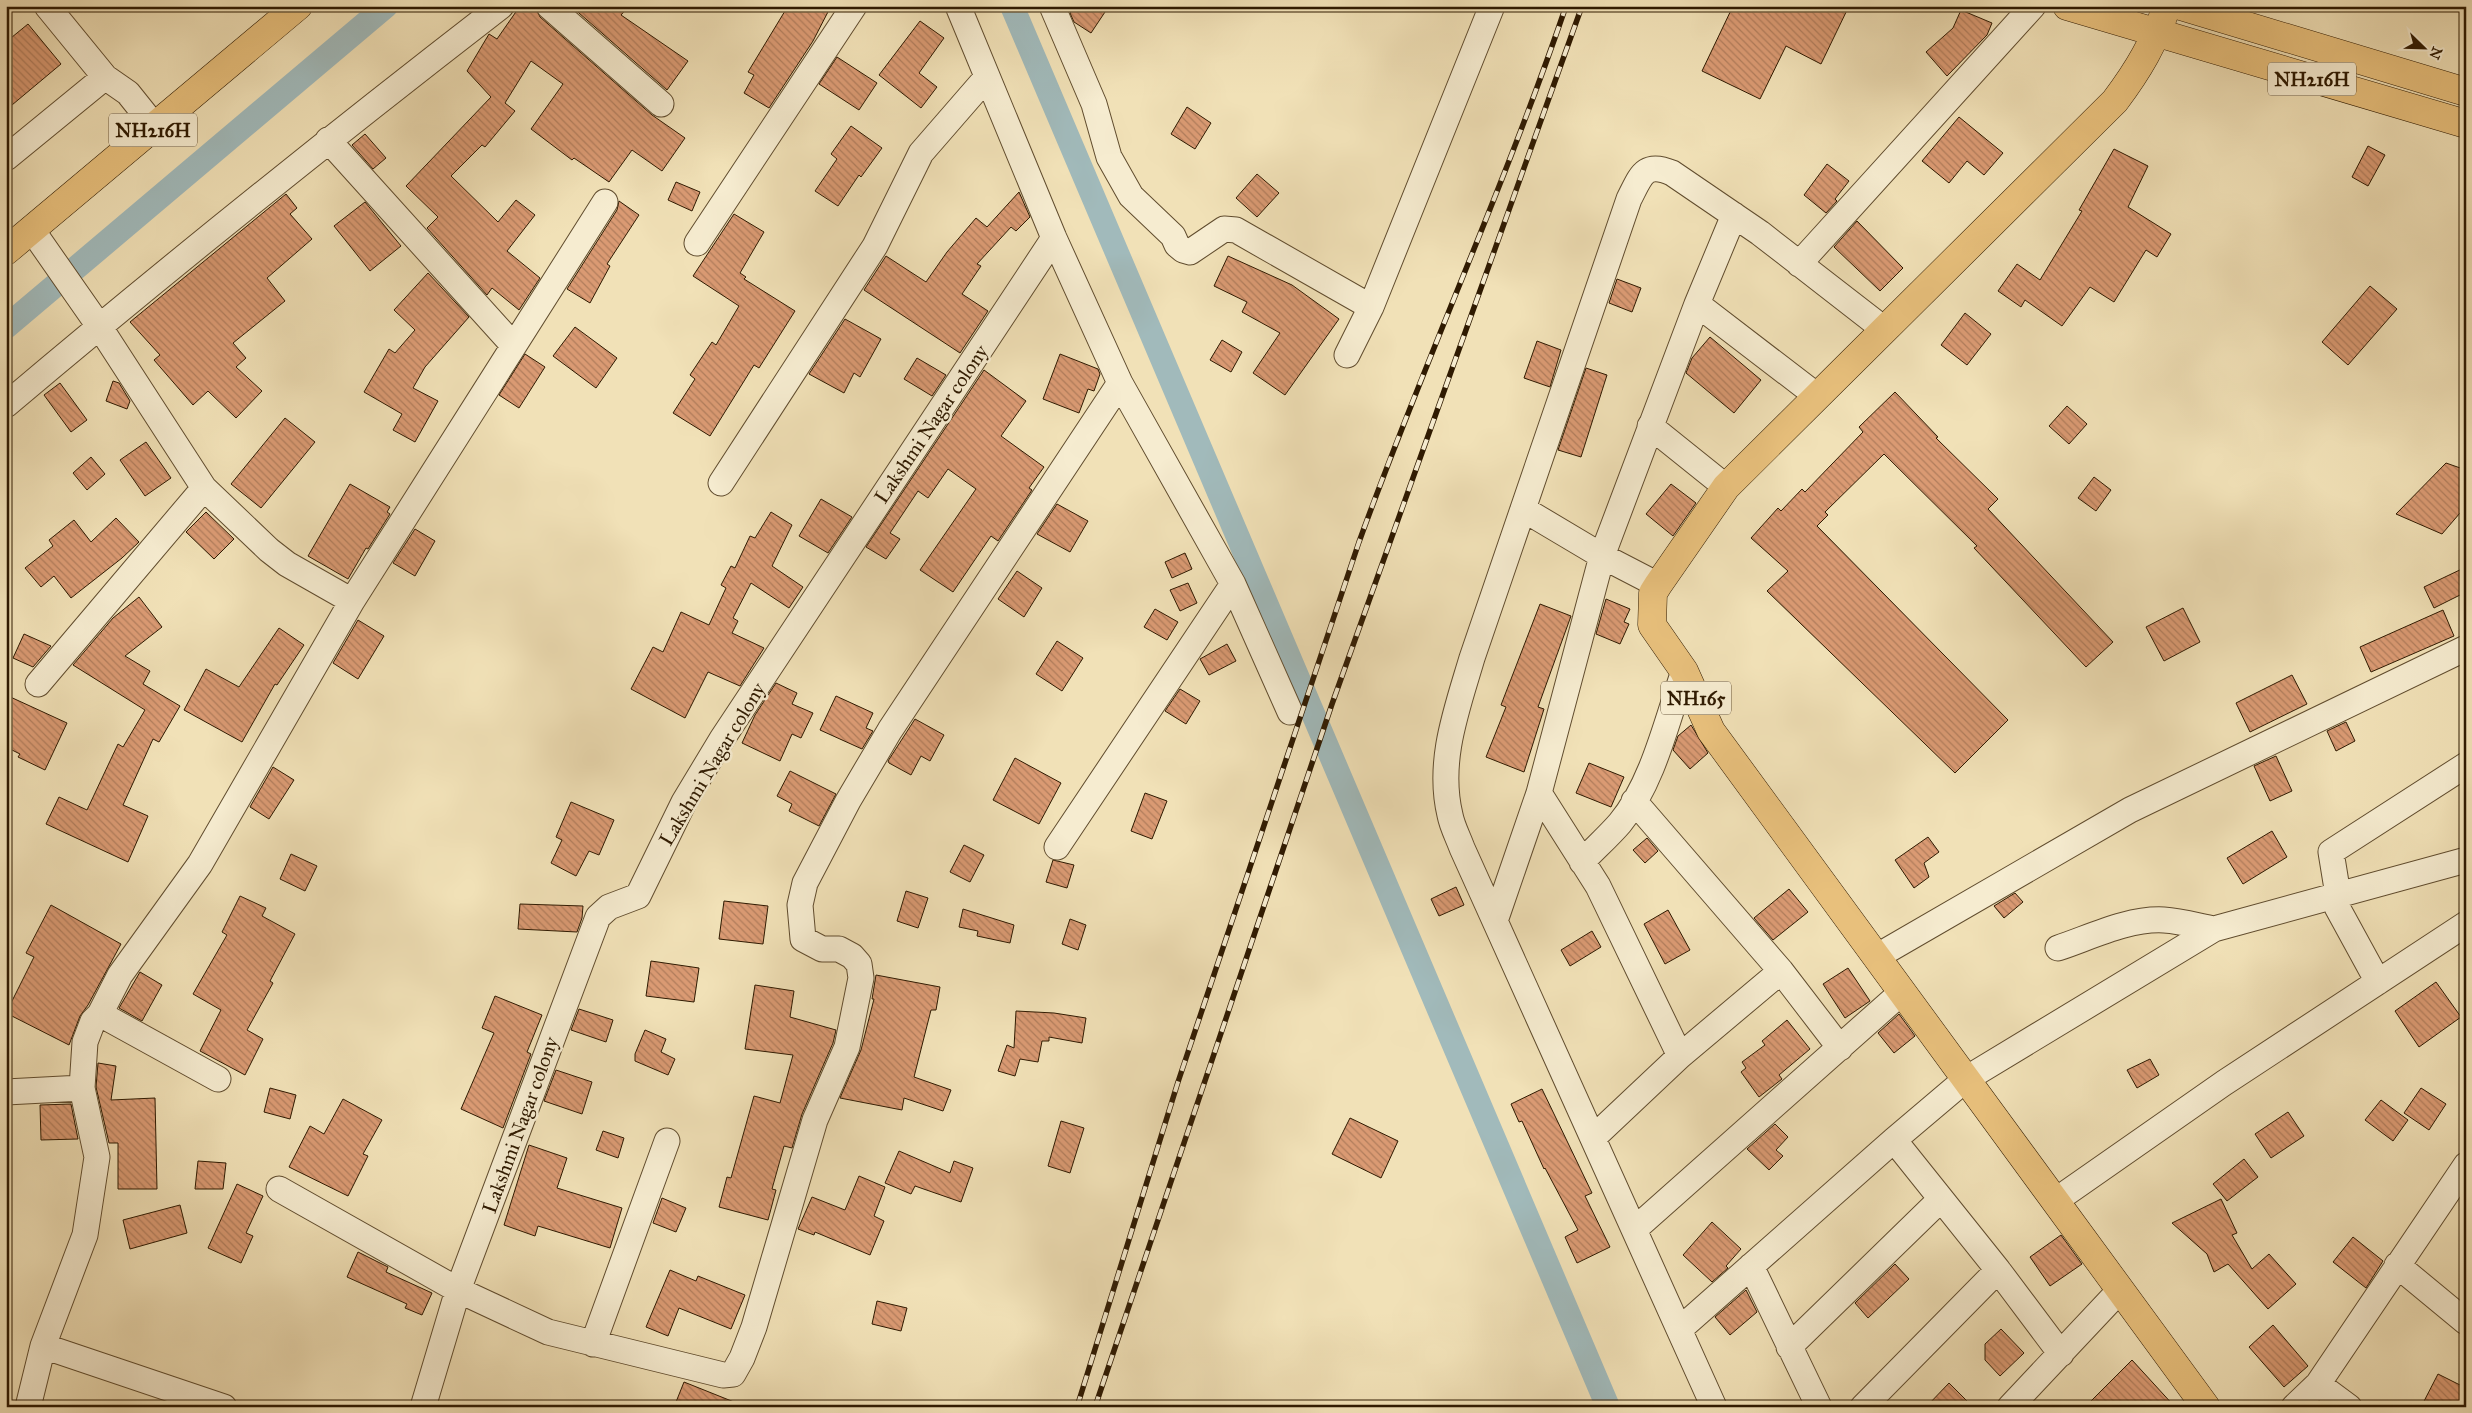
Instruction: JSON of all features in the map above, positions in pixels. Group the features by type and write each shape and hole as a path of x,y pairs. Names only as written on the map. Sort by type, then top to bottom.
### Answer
{"highway":[{"name":"NH216H","path":"6,251 32,230 149,120 298,6"},
{"path":"2067,6 2158,34"},
{"name":"NH165","path":"2167,6 2158,34 2141,66 2116,101 1726,487 1653,593 1652,625 1684,671 1711,731 2206,1407"},
{"name":"NH216H","path":"2181,6 2466,92"},
{"name":"NH216H","path":"2158,34 2466,124"}],"street":[{"path":"46,6 105,76 128,93 149,120"},
{"path":"6,406 98,324 328,140 501,6"},
{"path":"548,6 661,104"},
{"path":"698,243 854,6"},
{"path":"958,6 1054,238 1120,383 1233,584 1290,712"},
{"path":"1347,355 1371,307 1492,6"},
{"path":"1799,264 2033,6"},
{"path":"1058,10 1094,104 1109,157 1131,196 1173,236 1183,250 1190,252 1224,229 1236,230 1371,307"},
{"path":"6,158 105,76"},
{"path":"721,483 875,246 921,153 987,76"},
{"path":"328,140 513,345"},
{"path":"1714,1407 1462,848 1450,815 1445,772 1449,735 1472,658 1629,199 1639,180 1648,169 1658,167 1672,173 1734,215 1885,330"},
{"path":"28,1407 44,1346 85,1235 88,1221 89,1200 97,1157 82,1088 85,1042 93,1021 100,1014 120,974 200,864 352,601 513,345 606,202"},
{"path":"1495,920 1540,794 1602,556 1697,304 1734,215"},
{"path":"32,230 98,324 204,488 269,550 287,564 352,601"},
{"name":"Lakshmi Nagar colony","path":"423,1407 458,1290 598,917 609,907 638,896 684,802 722,739 1054,238"},
{"path":"1697,304 1817,396"},
{"path":"279,1189 458,1290 548,1332 723,1375 733,1374 742,1358 754,1327 815,1120 847,1047 862,978 859,964 852,956 839,949 822,949 804,939 800,905 805,883 848,801 890,730 1120,383"},
{"path":"1650,426 1726,487"},
{"path":"38,684 204,488"},
{"path":"1523,509 1602,556 1658,585"},
{"path":"1057,847 1233,584"},
{"path":"1876,957 2130,810 2466,648"},
{"path":"1582,862 1620,822 1634,801 1647,776 1684,671"},
{"path":"2378,982 2337,907 2338,895 2331,852 2466,765"},
{"path":"1540,794 1598,886 1680,1056"},
{"path":"1634,801 1781,971 1840,1048"},
{"path":"1680,1329 1966,1079 2214,930 2466,860"},
{"path":"2058,948 2119,927 2146,921 2163,920 2214,930"},
{"path":"2055,1201 2224,1084 2466,924"},
{"path":"1594,1138 1680,1056 1781,971"},
{"path":"1635,1229 1902,992"},
{"path":"100,1014 218,1079"},
{"path":"6,1092 82,1088"},
{"path":"1894,1140 1998,1270 2061,1354"},
{"path":"593,1344 667,1141"},
{"path":"2294,1407 2318,1384 2466,1165"},
{"path":"1790,1347 1941,1199"},
{"path":"2397,1265 2466,1322"},
{"path":"1751,1266 1819,1407"},
{"path":"1863,1407 1998,1270"},
{"path":"2011,1406 2120,1290"},
{"path":"44,1346 224,1407"},
{"path":"2318,1384 2349,1407"}],"building":[{"path":"520,6 535,6 540,17 652,115 685,138 662,171 632,150 609,182 574,158 572,160 531,129 563,84 531,61 505,103 515,111 485,147 482,145 451,176 498,222 516,200 535,215 507,251 540,278 519,310 492,288 487,295 427,228 438,217 406,186 491,97 467,71 489,34 497,39"},
{"path":"571,6 629,6 621,15 688,61 667,90"},
{"path":"788,6 831,6 813,41 769,108 744,93 754,75 748,72"},
{"path":"1075,6 1109,6 1091,33 1074,22 1070,13"},
{"path":"1733,6 1849,6 1821,64 1786,46 1760,99 1702,71"},
{"path":"1961,10 1992,23 1987,35 1947,76 1926,52 1953,28"},
{"path":"920,21 944,38 919,73 937,87 921,108 879,75"},
{"path":"28,24 61,64 6,110 6,42"},
{"path":"837,57 877,83 859,110 819,84"},
{"path":"1187,107 1211,123 1195,149 1171,134"},
{"path":"1959,117 2003,153 1984,175 1967,161 1949,183 1922,161"},
{"path":"851,126 882,148 861,177 859,175 838,206 815,191 837,159 831,154"},
{"path":"365,134 386,158 373,169 352,145"},
{"path":"2368,146 2385,155 2368,186 2352,177"},
{"path":"2114,149 2148,166 2128,207 2171,234 2157,257 2146,250 2114,302 2090,287 2062,326 2025,300 2021,307 1998,291 2017,264 2040,280 2082,211 2079,210"},
{"path":"1827,164 1849,181 1835,199 1837,201 1826,213 1804,195"},
{"path":"1257,174 1279,193 1257,217 1236,198"},
{"path":"676,182 700,192 692,211 668,200"},
{"path":"1019,192 1030,217 1016,231 1011,227 977,264 981,266 962,294 988,311 960,353 864,290 886,256 926,282 947,252 976,218 987,227"},
{"path":"286,194 297,208 290,214 312,239 267,278 285,301 233,343 246,358 236,367 262,391 236,418 208,391 193,405 154,360 160,355 130,322"},
{"path":"619,201 639,215 607,264 610,266 590,303 567,289 617,210"},
{"path":"365,202 401,246 370,271 334,226"},
{"path":"734,214 764,232 740,273 746,277 744,279 795,311 759,368 754,365 710,436 673,413 695,379 690,375 712,342 716,345 739,306 693,276"},
{"path":"1857,221 1903,268 1880,291 1834,247"},
{"path":"1228,256 1292,285 1339,319 1285,395 1253,373 1280,333 1242,312 1247,302 1214,286"},
{"path":"428,273 469,317 425,367 413,388 438,401 415,442 393,430 402,414 364,392 389,349 395,353 415,330 394,310"},
{"path":"1617,279 1641,288 1632,312 1609,303"},
{"path":"2370,286 2397,309 2348,365 2322,342"},
{"path":"1965,313 1991,334 1967,365 1941,345"},
{"path":"845,319 881,339 860,377 854,373 844,393 809,374"},
{"path":"575,327 617,358 596,388 553,356"},
{"path":"1710,337 1761,380 1734,413 1686,373 1692,358"},
{"path":"1222,340 1242,352 1231,372 1210,360"},
{"path":"1537,341 1561,350 1550,387 1524,378"},
{"path":"525,354 545,367 519,408 499,395"},
{"path":"1060,354 1098,369 1100,374 1094,391 1088,389 1079,413 1043,399"},
{"path":"917,358 946,375 932,396 904,379"},
{"path":"1586,368 1607,375 1581,457 1558,450"},
{"path":"984,370 1026,401 1001,436 1044,467 1029,488 1032,490 998,541 991,536 953,592 920,570 976,489 948,469 928,498 918,491 890,533 900,539 886,559 866,547"},
{"path":"113,381 119,383 130,401 127,409 106,401"},
{"path":"60,383 87,420 71,432 44,395"},
{"path":"1895,392 1938,437 1936,438 1998,499 1988,509 2113,642 2086,667 1974,548 1977,546 1884,454 1825,512 1828,515 1817,526 2008,720 1955,773 1767,591 1788,571 1751,538 1778,508 1781,511 1802,489 1805,492 1863,432 1859,427"},
{"path":"2067,406 2087,424 2069,444 2049,426"},
{"path":"285,418 315,442 261,508 231,484"},
{"path":"146,442 171,478 145,496 120,460"},
{"path":"91,457 105,474 87,490 73,473"},
{"path":"2446,463 2466,470 2466,506 2442,534 2396,514"},
{"path":"2094,477 2111,490 2096,511 2078,498"},
{"path":"350,484 390,507 387,512 390,514 368,549 366,548 348,579 308,556"},
{"path":"1671,484 1696,503 1673,536 1646,514"},
{"path":"821,499 852,517 828,553 799,536"},
{"path":"1057,504 1088,521 1070,552 1037,534"},
{"path":"206,512 234,539 214,559 186,532"},
{"path":"771,512 792,525 772,566 803,587 789,608 751,583 733,618 738,621 732,633 764,648 740,686 708,672 685,718 631,689 653,647 663,652 681,612 709,625 726,588 721,585 731,566 735,568 750,536 755,538"},
{"path":"116,518 139,542 122,558 71,598 54,576 41,587 25,568 53,546 49,540 74,520 91,542"},
{"path":"415,529 435,541 415,576 393,563"},
{"path":"1185,553 1192,569 1172,578 1165,562"},
{"path":"2466,567 2466,592 2434,608 2424,587"},
{"path":"1017,571 1042,588 1024,617 998,599"},
{"path":"1188,583 1197,603 1180,611 1170,590"},
{"path":"139,597 162,627 125,656 150,671 143,684 180,706 159,742 153,739 123,805 148,816 128,862 46,824 59,797 87,810 118,744 123,747 145,710 73,665 113,618"},
{"path":"1606,599 1630,609 1624,622 1629,624 1620,644 1596,634"},
{"path":"1540,604 1571,616 1538,707 1544,709 1524,772 1486,757 1506,707 1501,705"},
{"path":"2183,608 2200,642 2164,661 2146,627"},
{"path":"1155,609 1178,622 1167,640 1144,627"},
{"path":"2443,610 2454,636 2371,672 2360,647"},
{"path":"358,620 384,636 358,679 333,663"},
{"path":"279,628 304,645 277,685 275,684 242,742 184,710 206,669 239,687"},
{"path":"24,634 51,646 33,667 13,658"},
{"path":"1057,641 1083,658 1062,691 1036,674"},
{"path":"1227,644 1236,661 1209,675 1200,659"},
{"path":"2292,675 2307,704 2250,732 2236,703"},
{"path":"776,683 797,693 792,704 813,713 801,738 792,734 780,761 742,743 755,715"},
{"path":"1180,689 1200,701 1186,724 1165,711"},
{"path":"6,695 67,723 45,770 18,757 20,754 6,747"},
{"path":"836,696 873,713 866,728 873,731 862,749 820,730"},
{"path":"915,719 944,735 930,761 921,756 911,775 888,761"},
{"path":"2346,722 2355,741 2336,751 2327,731"},
{"path":"1691,725 1708,753 1690,769 1673,750 1678,736"},
{"path":"2276,756 2292,791 2270,801 2254,766"},
{"path":"1015,758 1061,783 1039,824 993,800"},
{"path":"1589,763 1624,777 1611,807 1576,793"},
{"path":"273,767 294,780 269,819 250,807"},
{"path":"790,771 836,794 819,826 789,811 792,804 777,796"},
{"path":"1145,793 1167,801 1152,839 1131,831"},
{"path":"571,802 614,820 599,855 589,851 576,876 551,863 562,840 556,837"},
{"path":"2272,831 2287,857 2243,884 2227,858"},
{"path":"1928,837 1939,852 1924,863 1929,877 1914,888 1895,860"},
{"path":"1647,838 1658,851 1645,863 1633,850"},
{"path":"964,845 984,855 970,882 950,872"},
{"path":"291,854 317,866 305,891 280,879"},
{"path":"1053,860 1074,865 1067,888 1046,882"},
{"path":"1456,887 1464,905 1439,916 1431,899"},
{"path":"1789,889 1808,912 1773,940 1754,918"},
{"path":"906,891 928,898 918,928 897,921"},
{"path":"2015,893 2023,902 2004,918 1994,906"},
{"path":"240,896 266,908 262,916 295,934 270,981 273,983 247,1030 263,1039 245,1075 200,1051 221,1010 193,994 227,935 222,932"},
{"path":"724,901 768,906 763,944 719,939"},
{"path":"520,904 583,906 582,918 577,932 518,929"},
{"path":"51,905 121,944 88,1005 80,1016 69,1045 6,1013 34,957 26,953"},
{"path":"963,909 1014,925 1010,943 977,936 978,931 959,927"},
{"path":"1668,910 1690,950 1665,964 1644,924"},
{"path":"1070,919 1086,925 1078,950 1062,944"},
{"path":"1592,931 1601,947 1570,966 1561,950"},
{"path":"651,961 699,968 694,1002 646,996"},
{"path":"1848,968 1870,1001 1845,1018 1823,984"},
{"path":"140,972 162,985 142,1021 119,1008"},
{"path":"876,975 940,987 936,1010 931,1010 914,1077 951,1090 943,1111 904,1098 902,1110 840,1098 861,1050 874,999 872,999"},
{"path":"2436,982 2461,1017 2419,1047 2395,1011"},
{"path":"755,985 794,991 790,1017 836,1030 833,1043 802,1114 792,1148 784,1146 772,1189 776,1190 768,1220 719,1207 727,1177 731,1178 754,1096 780,1103 793,1055 745,1049"},
{"path":"495,996 542,1015 527,1052 531,1054 503,1128 461,1109 494,1033 482,1028"},
{"path":"579,1009 613,1020 606,1042 571,1030"},
{"path":"1016,1011 1054,1013 1086,1018 1082,1043 1049,1037 1049,1041 1042,1041 1038,1062 1020,1059 1015,1076 998,1071 1007,1045 1014,1048"},
{"path":"1899,1014 1915,1036 1894,1053 1878,1033"},
{"path":"1787,1020 1810,1049 1779,1075 1782,1079 1759,1097 1741,1072 1746,1068 1742,1062 1765,1045 1762,1041"},
{"path":"645,1030 666,1039 661,1052 675,1059 668,1075 635,1061 635,1054"},
{"path":"2150,1059 2159,1075 2137,1088 2127,1070"},
{"path":"98,1063 116,1066 111,1100 155,1098 157,1189 118,1189 118,1143 109,1143 96,1087"},
{"path":"556,1070 592,1082 582,1114 544,1101"},
{"path":"270,1088 296,1095 290,1119 264,1112"},
{"path":"2421,1088 2446,1104 2429,1130 2404,1113"},
{"path":"1542,1089 1592,1193 1585,1196 1610,1247 1577,1263 1565,1237 1578,1230 1544,1169 1522,1121 1519,1122 1511,1104"},
{"path":"343,1099 382,1120 363,1154 368,1156 348,1196 289,1167 310,1126 324,1134"},
{"path":"2381,1100 2408,1120 2393,1141 2365,1120"},
{"path":"71,1104 78,1139 41,1140 40,1105"},
{"path":"2288,1112 2304,1136 2271,1158 2255,1134"},
{"path":"1350,1118 1398,1141 1381,1178 1332,1154"},
{"path":"1061,1121 1084,1128 1070,1173 1048,1166"},
{"path":"1775,1124 1788,1137 1776,1150 1783,1156 1769,1170 1747,1149"},
{"path":"603,1131 624,1138 618,1158 596,1150"},
{"path":"529,1145 567,1158 557,1188 622,1208 610,1248 538,1226 535,1236 504,1225"},
{"path":"899,1151 950,1173 954,1161 973,1168 961,1202 915,1186 911,1194 885,1183"},
{"path":"2244,1159 2258,1177 2227,1201 2213,1184"},
{"path":"198,1161 226,1163 223,1189 195,1189"},
{"path":"859,1176 885,1187 874,1216 884,1221 870,1255 815,1232 814,1235 798,1229 812,1197 845,1210"},
{"path":"237,1184 263,1196 246,1233 253,1236 241,1263 208,1248"},
{"path":"662,1198 686,1208 676,1232 653,1223"},
{"path":"2221,1199 2237,1233 2232,1235 2252,1269 2269,1254 2296,1284 2268,1309 2228,1264 2214,1272 2207,1254 2172,1223"},
{"path":"180,1205 187,1233 130,1249 123,1220"},
{"path":"1712,1222 1741,1249 1726,1266 1728,1268 1712,1282 1683,1255"},
{"path":"2061,1235 2082,1264 2050,1286 2030,1257"},
{"path":"2353,1237 2383,1261 2366,1288 2333,1262"},
{"path":"358,1252 388,1267 386,1272 432,1293 422,1315 405,1308 407,1304 347,1277"},
{"path":"1895,1264 1909,1279 1868,1318 1855,1303"},
{"path":"670,1270 696,1281 698,1276 745,1295 731,1329 679,1308 668,1336 646,1327"},
{"path":"1746,1290 1757,1312 1730,1335 1715,1317"},
{"path":"877,1301 907,1308 901,1331 872,1324"},
{"path":"2273,1325 2308,1366 2284,1387 2249,1347"},
{"path":"2001,1329 2024,1353 2000,1376 1985,1360 1985,1344"},
{"path":"2132,1360 2175,1407 2085,1407"},
{"path":"2438,1374 2466,1388 2466,1407 2421,1407"},
{"path":"684,1382 744,1406 744,1407 674,1407"},
{"path":"1949,1383 1973,1407 1926,1407"}],"waterway":[{"path":"6,327 386,6"},
{"path":"1012,6 1608,1407"}],"railway":[{"path":"1077,1407 1178,1082 1359,542 1410,408 1517,141 1566,6"},
{"path":"1095,1407 1332,704 1582,6"}]}
